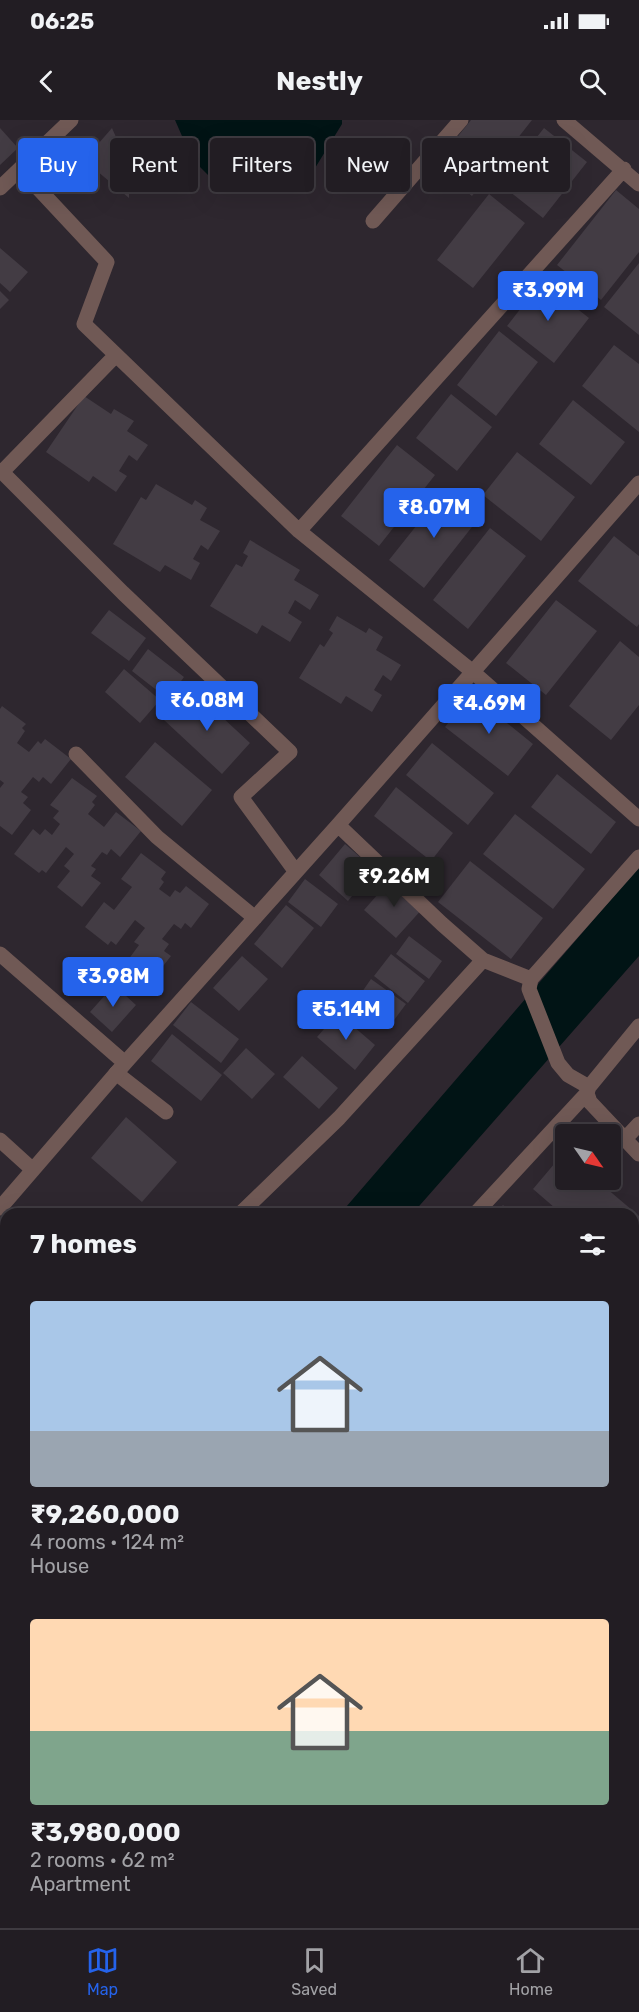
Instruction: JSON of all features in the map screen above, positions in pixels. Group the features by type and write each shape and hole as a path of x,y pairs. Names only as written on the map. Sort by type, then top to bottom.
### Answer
{"street":[{"path":"52,138 71,120"},
{"path":"373,221 461,120"},
{"path":"564,120 639,184"},
{"path":"299,531 624,169"},
{"path":"0,188 18,171"},
{"path":"42,192 107,262 84,324 299,531 473,672 639,819"},
{"path":"116,355 2,471 123,593 290,752 241,797 296,872"},
{"path":"0,1208 120,1068 338,825 639,483"},
{"path":"76,754 157,837 255,918"},
{"path":"338,825 483,960 530,984 558,1063 588,1090 590,1102 639,1154"},
{"path":"530,984 639,857"},
{"path":"0,954 166,1112"},
{"path":"246,1208 339,1118 483,960"},
{"path":"480,1208 588,1090 639,1026"},
{"path":"624,1140 639,1124"},
{"path":"0,1140 33,1170"}],"shaded area":[{"path":"175,120 342,120 333,138 326,138 326,150 314,170 314,138 210,138 210,177 198,165 198,138 183,138"},
{"path":"225,192 285,192 226,193"},
{"path":"639,867 639,956 417,1208 345,1208"}],"building":[{"path":"471,120 532,120 518,138 457,138"},
{"path":"0,128 18,148 0,165"},
{"path":"112,128 116,138 110,138 110,182 98,172 98,144"},
{"path":"544,128 557,138 536,138"},
{"path":"570,149 587,162 570,184"},
{"path":"616,190 639,209 639,252 601,300 557,265"},
{"path":"510,192 563,192 543,218"},
{"path":"489,194 525,223 473,288 437,260"},
{"path":"0,248 28,272 10,292 0,283"},
{"path":"639,263 639,335 604,307"},
{"path":"542,281 589,318 554,363 507,326"},
{"path":"0,291 9,300 0,309"},
{"path":"499,331 538,362 496,416 457,385"},
{"path":"614,345 639,364 639,432 582,386"},
{"path":"451,394 492,427 457,471 416,438"},
{"path":"84,396 111,414 114,409 134,421 127,431 148,445 137,461 129,455 119,471 127,476 116,492 93,476 89,482 46,452"},
{"path":"573,400 625,442 591,485 539,444"},
{"path":"397,445 435,475 379,546 341,516"},
{"path":"517,452 575,497 541,541 483,495"},
{"path":"156,484 192,505 195,500 207,508 200,520 220,531 208,550 201,545 193,559 200,563 191,580 165,565 160,572 113,544 141,497 146,500"},
{"path":"444,491 479,518 424,588 389,560"},
{"path":"490,528 526,556 468,629 433,600"},
{"path":"614,536 639,556 639,624 637,627 578,581"},
{"path":"250,540 300,570 294,580 319,595 310,610 295,600 288,613 302,622 290,642 262,625 257,634 210,606 236,564 242,567 248,556 243,553"},
{"path":"556,600 597,631 546,695 506,663"},
{"path":"109,610 146,638 129,661 91,633"},
{"path":"337,616 366,633 369,628 383,637 376,650 401,665 391,681 383,675 374,690 382,695 372,712 346,696 341,704 299,678 320,644 324,647 333,633 329,630"},
{"path":"620,641 639,657 639,705 611,740 569,706"},
{"path":"148,649 184,677 168,699 132,671"},
{"path":"124,669 160,700 140,723 105,692"},
{"path":"193,690 250,743 222,774 164,720"},
{"path":"471,694 533,744 508,776 445,727"},
{"path":"2,706 26,724 22,728 25,731 17,743 29,752 38,741 41,744 45,739 71,759 51,784 43,777 39,782 33,777 21,792 28,797 23,803 31,810 12,835 0,826 0,788 4,783 0,780 0,709"},
{"path":"155,742 212,790 182,826 125,777"},
{"path":"432,743 494,793 468,825 406,775"},
{"path":"557,774 616,822 591,854 531,807"},
{"path":"72,778 97,796 92,802 95,805 88,814 104,827 116,812 141,831 120,857 111,849 107,855 102,852 91,866 96,869 91,876 101,883 82,907 57,887 70,871 64,866 74,854 66,847 46,873 42,870 39,873 14,854 33,829 40,835 45,829 52,835 60,824 53,818 59,811 50,805"},
{"path":"396,787 453,833 431,861 374,816"},
{"path":"515,814 585,869 553,909 483,854"},
{"path":"345,844 374,869 348,901 319,875"},
{"path":"141,853 166,872 161,879 164,882 159,889 170,897 175,890 180,893 186,886 209,904 191,928 185,923 181,929 174,924 162,939 169,944 164,951 171,956 153,979 128,960 139,945 134,942 145,928 135,920 116,945 111,941 108,945 85,927 104,902 114,910 132,887 121,879"},
{"path":"470,861 543,918 511,959 438,902"},
{"path":"392,878 424,907 396,938 364,910"},
{"path":"305,879 338,904 321,927 288,902"},
{"path":"286,905 314,928 282,968 254,944"},
{"path":"409,936 442,961 429,979 396,954"},
{"path":"391,954 425,981 408,1003 374,976"},
{"path":"242,956 268,979 239,1011 213,988"},
{"path":"371,979 406,1004 389,1027 355,1002"},
{"path":"114,985 136,1005 112,1032 90,1012"},
{"path":"191,1002 239,1039 221,1063 173,1025"},
{"path":"338,1013 375,1045 355,1070 317,1037"},
{"path":"172,1034 222,1075 201,1101 151,1061"},
{"path":"246,1048 275,1074 252,1099 223,1073"},
{"path":"302,1056 338,1088 319,1109 283,1077"},
{"path":"126,1117 177,1162 142,1202 91,1158"},
{"path":"555,1163 555,1190 608,1190 630,1208 555,1208 533,1189"}]}
